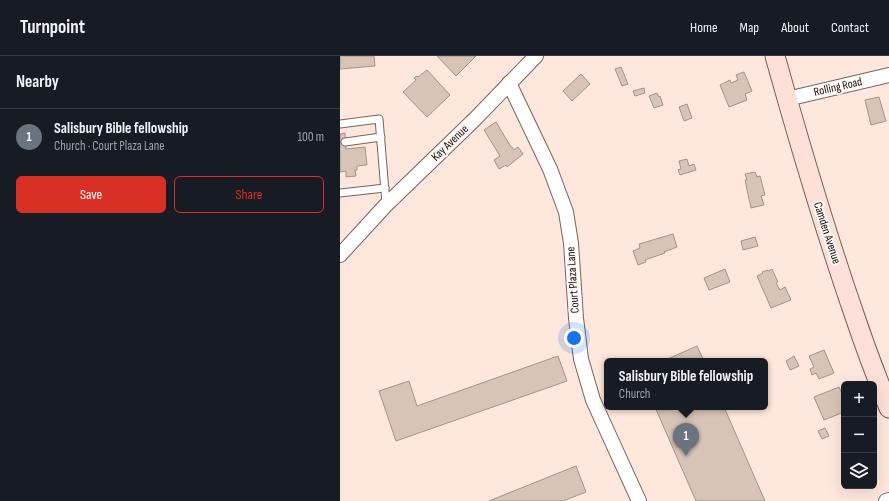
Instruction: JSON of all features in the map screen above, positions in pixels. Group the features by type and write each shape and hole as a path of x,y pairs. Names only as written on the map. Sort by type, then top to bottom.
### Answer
{"street":[{"name":"Kay Avenue","path":"340,255 386,205 536,56"},
{"name":"Camden Avenue","path":"775,56 817,202 853,312 889,408"},
{"name":"Rolling Road","path":"787,99 889,75"},
{"name":"Court Plaza Lane","path":"509,83 550,169 566,212 571,243 576,318 581,359 593,400 639,501"},
{"name":"Kay Avenue","path":"340,241 363,230"}],"lane":[{"path":"340,124 379,119 386,188 386,205"},
{"path":"345,142 380,136"},
{"path":"340,193 386,188"}],"building":[{"path":"340,56 374,56 375,66 340,69"},
{"path":"437,56 476,56 456,76"},
{"path":"621,67 628,84 622,86 615,69"},
{"path":"427,70 450,95 427,117 403,92 416,80 414,78 417,76 418,77"},
{"path":"744,72 752,91 745,94 747,100 729,107 720,85 730,80 731,83 738,80 736,75"},
{"path":"581,74 590,84 572,101 563,91"},
{"path":"644,88 645,93 635,96 633,91"},
{"path":"657,93 659,97 660,96 663,105 654,108 649,96"},
{"path":"879,97 886,121 871,125 865,100"},
{"path":"687,104 692,118 684,121 679,107"},
{"path":"496,122 511,147 514,150 518,147 523,154 507,167 506,165 499,169 494,160 500,156 484,130"},
{"path":"345,133 346,149 365,147 367,165 357,166 357,170 355,170 356,176 346,177 346,171 340,172 340,134"},
{"path":"687,159 689,166 694,164 696,170 680,175 678,170 681,169 679,161"},
{"path":"755,172 757,177 760,176 765,195 761,196 764,205 751,208 745,174"},
{"path":"673,234 677,247 645,260 646,262 638,265 633,251 640,248 639,244"},
{"path":"755,237 758,246 743,250 741,241"},
{"path":"725,269 730,282 709,290 704,278"},
{"path":"772,269 778,282 776,283 780,290 785,287 791,300 771,308 757,276 763,273 762,272"},
{"path":"697,346 703,358 670,358"},
{"path":"824,350 834,373 819,379 816,373 812,375 810,369 814,367 809,356"},
{"path":"558,356 567,381 396,441 379,391 409,381 417,406"},
{"path":"794,356 799,366 790,370 786,361"},
{"path":"839,387 841,391 841,413 824,420 814,397"},
{"path":"656,410 725,410 765,501 696,501"},
{"path":"825,428 829,436 822,439 818,431"},
{"path":"576,466 586,492 563,501 489,501"}],"place":[{"name":"Salisbury Bible fellowship","path":"686,456"}]}
